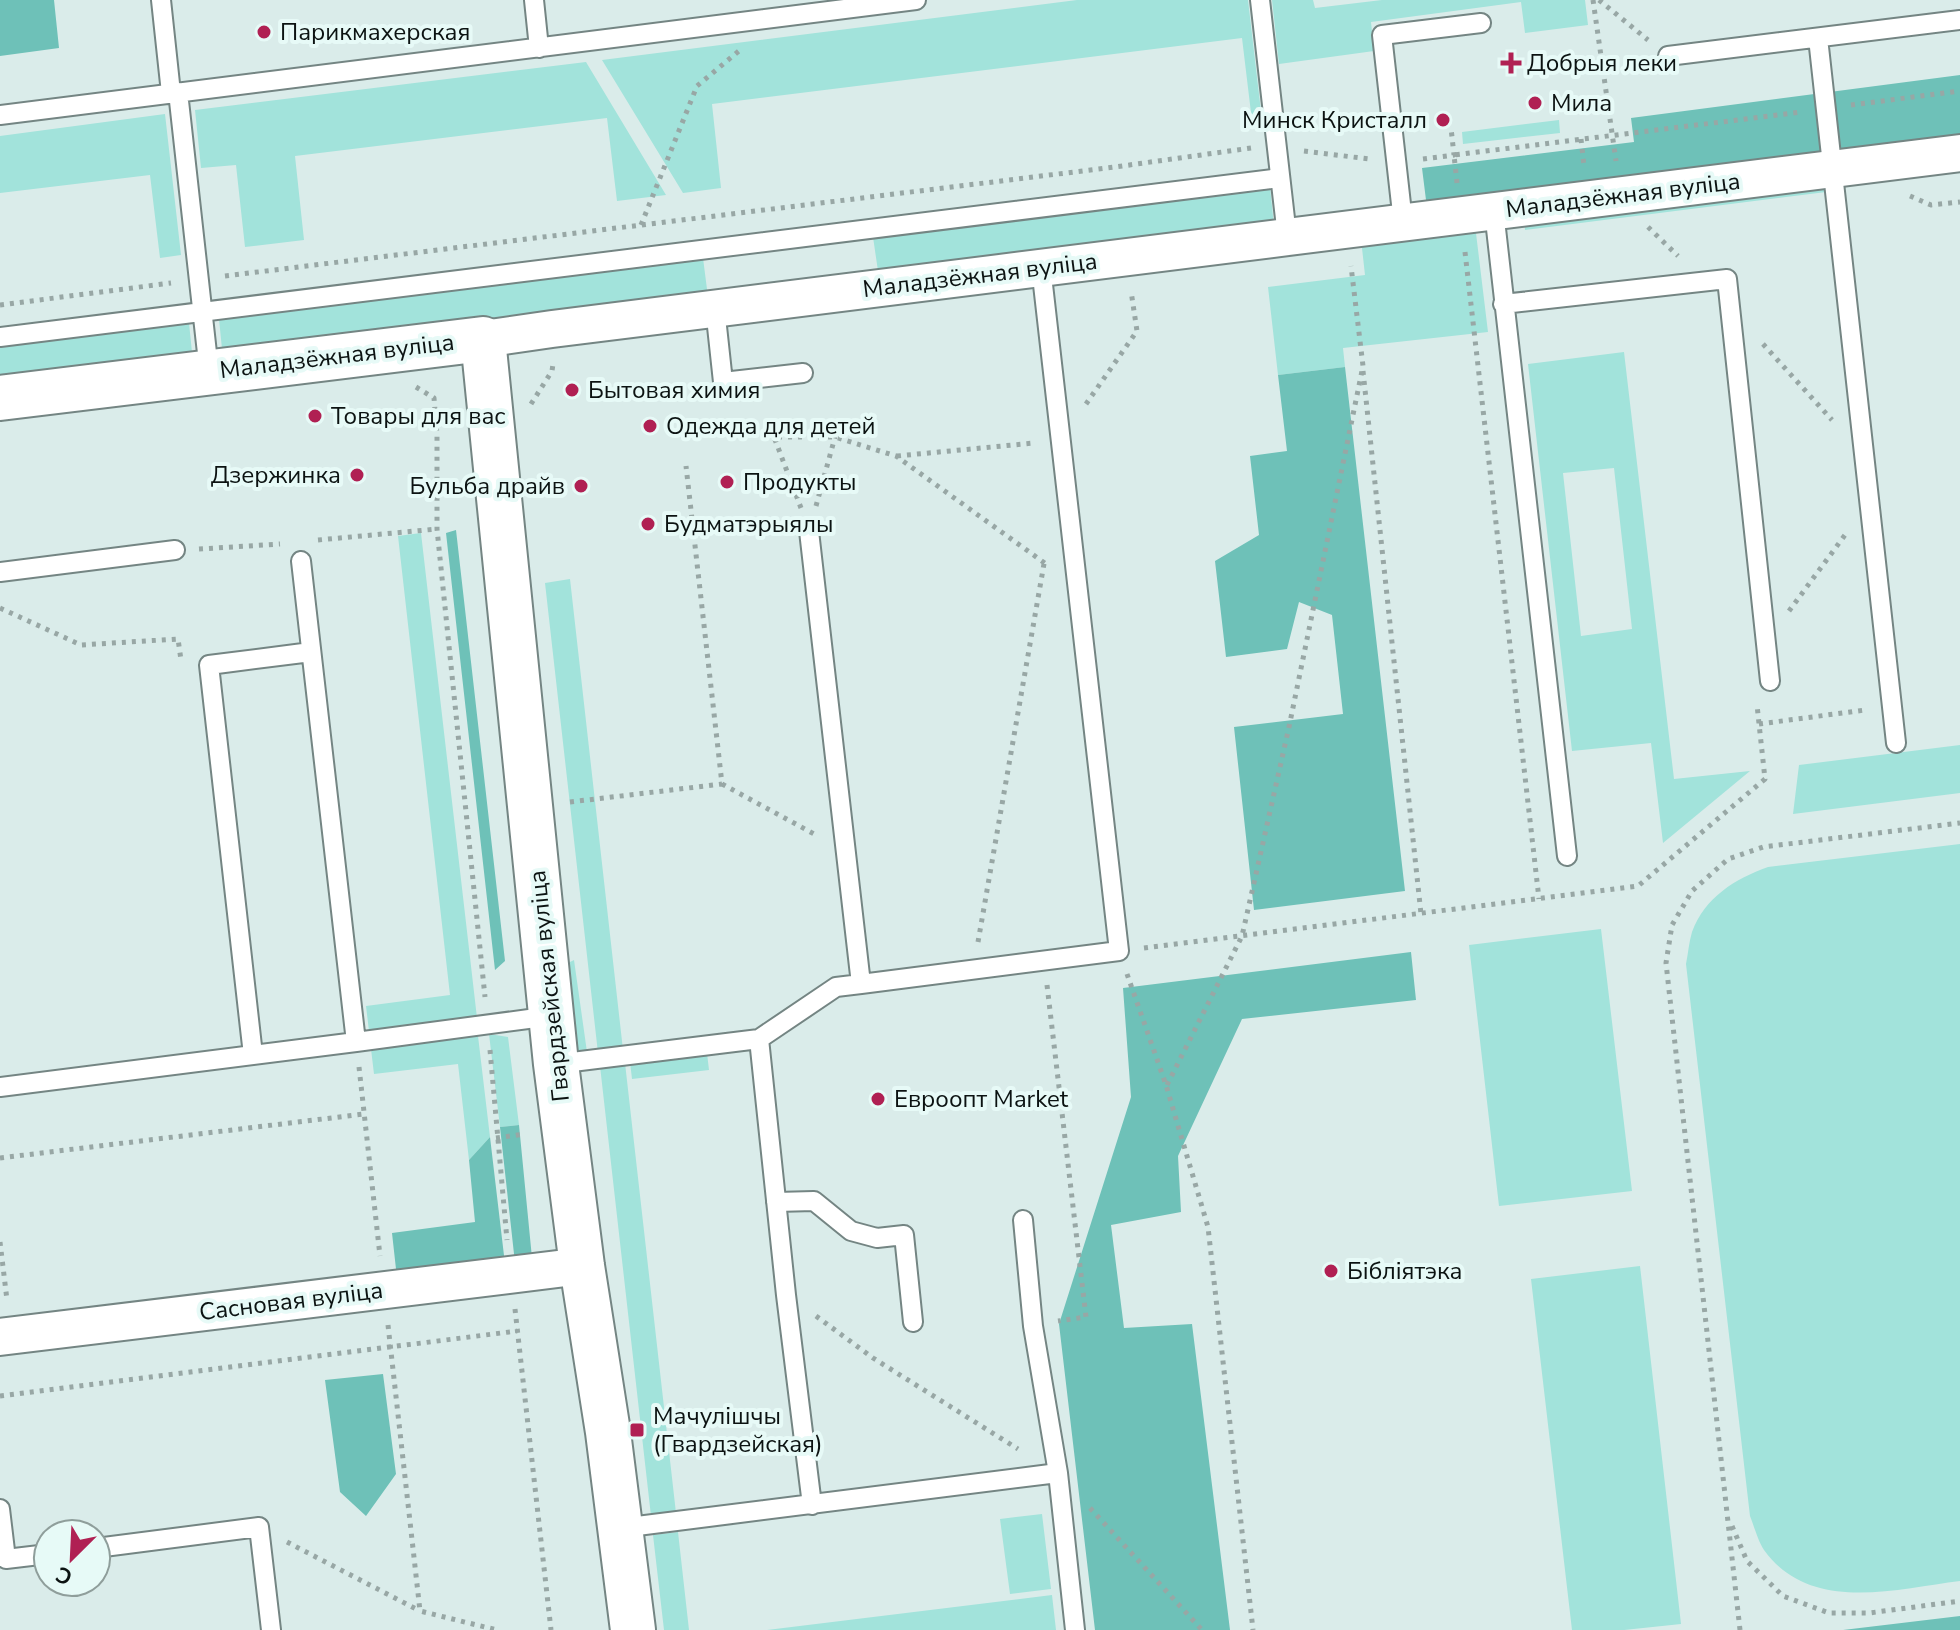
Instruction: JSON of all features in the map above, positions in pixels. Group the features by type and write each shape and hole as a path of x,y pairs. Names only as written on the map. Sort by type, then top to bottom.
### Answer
{"street":[{"name":"Маладзёжная вуліца","path":"0,398 1960,153"},
{"name":"Гвардзейская вуліца","path":"483,339 556,1064 633,1630"},
{"name":"Сасновая вуліца","path":"5,1336 582,1266"}],"lane":[{"path":"161,0 209,371"},
{"path":"534,0 539,48"},
{"path":"0,115 539,48 877,2 916,0"},
{"path":"1260,0 1287,236"},
{"path":"1668,56 1960,20"},
{"path":"1403,222 1382,35 1481,23"},
{"path":"1818,38 1896,743"},
{"path":"0,337 1280,178"},
{"path":"1477,213 1503,304 1567,856"},
{"path":"556,1064 759,1039 836,987 1119,951 1041,267"},
{"path":"1503,304 1727,279 1770,681"},
{"path":"715,308 723,382 803,373"},
{"path":"809,531 861,984"},
{"path":"0,572 175,550"},
{"path":"301,561 356,1042"},
{"path":"253,1055 209,665 311,652"},
{"path":"0,1087 551,1016"},
{"path":"759,1039 812,1505"},
{"path":"776,1202 814,1201 851,1231 877,1238 904,1235 913,1322"},
{"path":"1023,1220 1033,1326 1058,1473 1075,1630"},
{"path":"621,1532 637,1526 1058,1473"},
{"path":"0,1509 6,1559 32,1556"},
{"path":"112,1546 259,1527 271,1630"}],"path":[{"path":"1593,0 1613,136"},
{"path":"1599,0 1668,56"},
{"path":"640,226 697,86 779,17"},
{"path":"1539,899 1477,213 1454,155 1960,91"},
{"path":"0,305 1115,167 1276,144"},
{"path":"1350,256 1421,914"},
{"path":"1166,1085 1242,936 1289,727 1363,366"},
{"path":"408,383 434,398 437,529 488,1024 496,1138 551,1630"},
{"path":"809,531 774,437 835,437 896,456 1078,588"},
{"path":"809,531 835,437"},
{"path":"896,456 1061,440"},
{"path":"686,466 722,784"},
{"path":"0,608 81,645 178,639 182,670"},
{"path":"1253,1630 1208,1227 1166,1085 1119,951 1638,886 1765,779 1759,724 1892,706"},
{"path":"565,803 722,784 846,852"},
{"path":"1740,1630 1666,963 1672,925 1692,891 1728,859 1763,847 1960,823"},
{"path":"1033,1326 1086,1317 1044,960"},
{"path":"356,1042 420,1611"},
{"path":"0,1158 364,1114"},
{"path":"0,1242 5,1336"},
{"path":"0,1396 517,1331"},
{"path":"1730,1522 1747,1561 1783,1596 1829,1613 1869,1613 1960,1601"},
{"path":"259,1527 420,1611 497,1630"}],"shaded area":[{"path":"0,0 54,0 59,48 0,56"},
{"path":"1077,0 1248,0 1262,120 1252,121 1242,38 712,104 721,188 683,193 602,60"},
{"path":"1272,0 1313,0 1315,8 1382,0 1585,0 1588,25 1525,33 1521,2 1371,22 1374,51 1279,64"},
{"path":"586,62 666,195 617,201 607,118 295,156 304,240 245,247 236,165 201,168 195,110"},
{"path":"1960,75 1960,141 1427,208 1422,168 1634,142 1631,118"},
{"path":"165,114 181,255 160,258 150,175 0,193 0,136"},
{"path":"1559,120 1560,133 1463,144 1462,132"},
{"path":"1825,181 1826,192 1525,230 1524,219"},
{"path":"1270,187 1274,226 878,271 873,237"},
{"path":"1475,225 1488,332 1343,348 1345,367 1278,375 1268,287 1365,275 1361,239"},
{"path":"703,258 708,297 223,359 219,319"},
{"path":"189,323 193,362 0,386 0,346"},
{"path":"1624,352 1674,779 1750,771 1663,843 1651,743 1572,751 1528,364","holes":["1614,468 1632,629 1581,636 1563,473"]},
{"path":"1345,367 1405,891 1254,910 1234,727 1343,714 1332,615 1299,602 1287,649 1226,657 1215,561 1259,535 1250,456 1287,451 1278,375"},
{"path":"456,530 505,961 495,970 446,533"},
{"path":"421,533 477,1018 369,1031 366,1006 450,995 398,536"},
{"path":"570,579 623,1050 598,1053 545,583"},
{"path":"1960,745 1960,793 1793,814 1799,765"},
{"path":"1960,844 1960,1581 1882,1592 1829,1590 1805,1583 1783,1570 1764,1550 1750,1516 1686,964 1689,944 1698,920 1713,899 1744,877 1768,867"},
{"path":"1601,929 1632,1191 1499,1206 1469,945"},
{"path":"1411,952 1416,1000 1242,1019 1178,1156 1181,1212 1111,1225 1124,1328 1192,1324 1230,1630 1095,1630 1059,1324 1131,1097 1123,988"},
{"path":"574,960 587,1052 566,1052 558,968"},
{"path":"489,1034 508,1037 519,1125 500,1127"},
{"path":"478,1036 490,1137 469,1160 458,1064 374,1074 371,1049"},
{"path":"707,1053 709,1070 632,1079 630,1062"},
{"path":"625,1063 676,1513 651,1516 600,1066"},
{"path":"519,1125 532,1258 515,1263 500,1127"},
{"path":"490,1137 505,1264 397,1278 392,1233 475,1222 469,1160"},
{"path":"1640,1266 1681,1624 1624,1630 1572,1630 1531,1279"},
{"path":"383,1374 396,1474 366,1516 340,1492 325,1380"},
{"path":"1042,1514 1051,1589 1010,1594 1000,1519"},
{"path":"678,1532 689,1630 664,1630 653,1535"},
{"path":"1052,1595 1056,1630 767,1630"},
{"path":"1960,1616 1960,1630 1843,1630"}],"place":[{"name":"Парикмахерская","path":"264,32"},
{"name":"Добрыя леки","path":"1511,63"},
{"name":"Мила","path":"1535,103"},
{"name":"Минск Кристалл","path":"1443,120"},
{"name":"Бытовая химия","path":"572,390"},
{"name":"Товары для вас","path":"315,416"},
{"name":"Одежда для детей","path":"650,426"},
{"name":"Дзержинка","path":"357,475"},
{"name":"Продукты","path":"727,482"},
{"name":"Бульба драйв","path":"581,486"},
{"name":"Будматэрыялы","path":"648,524"},
{"name":"Евроопт Market","path":"878,1099"},
{"name":"Бібліятэка","path":"1331,1271"},
{"name":"Мачулішчы (Гвардзейская)","path":"637,1430"}]}
